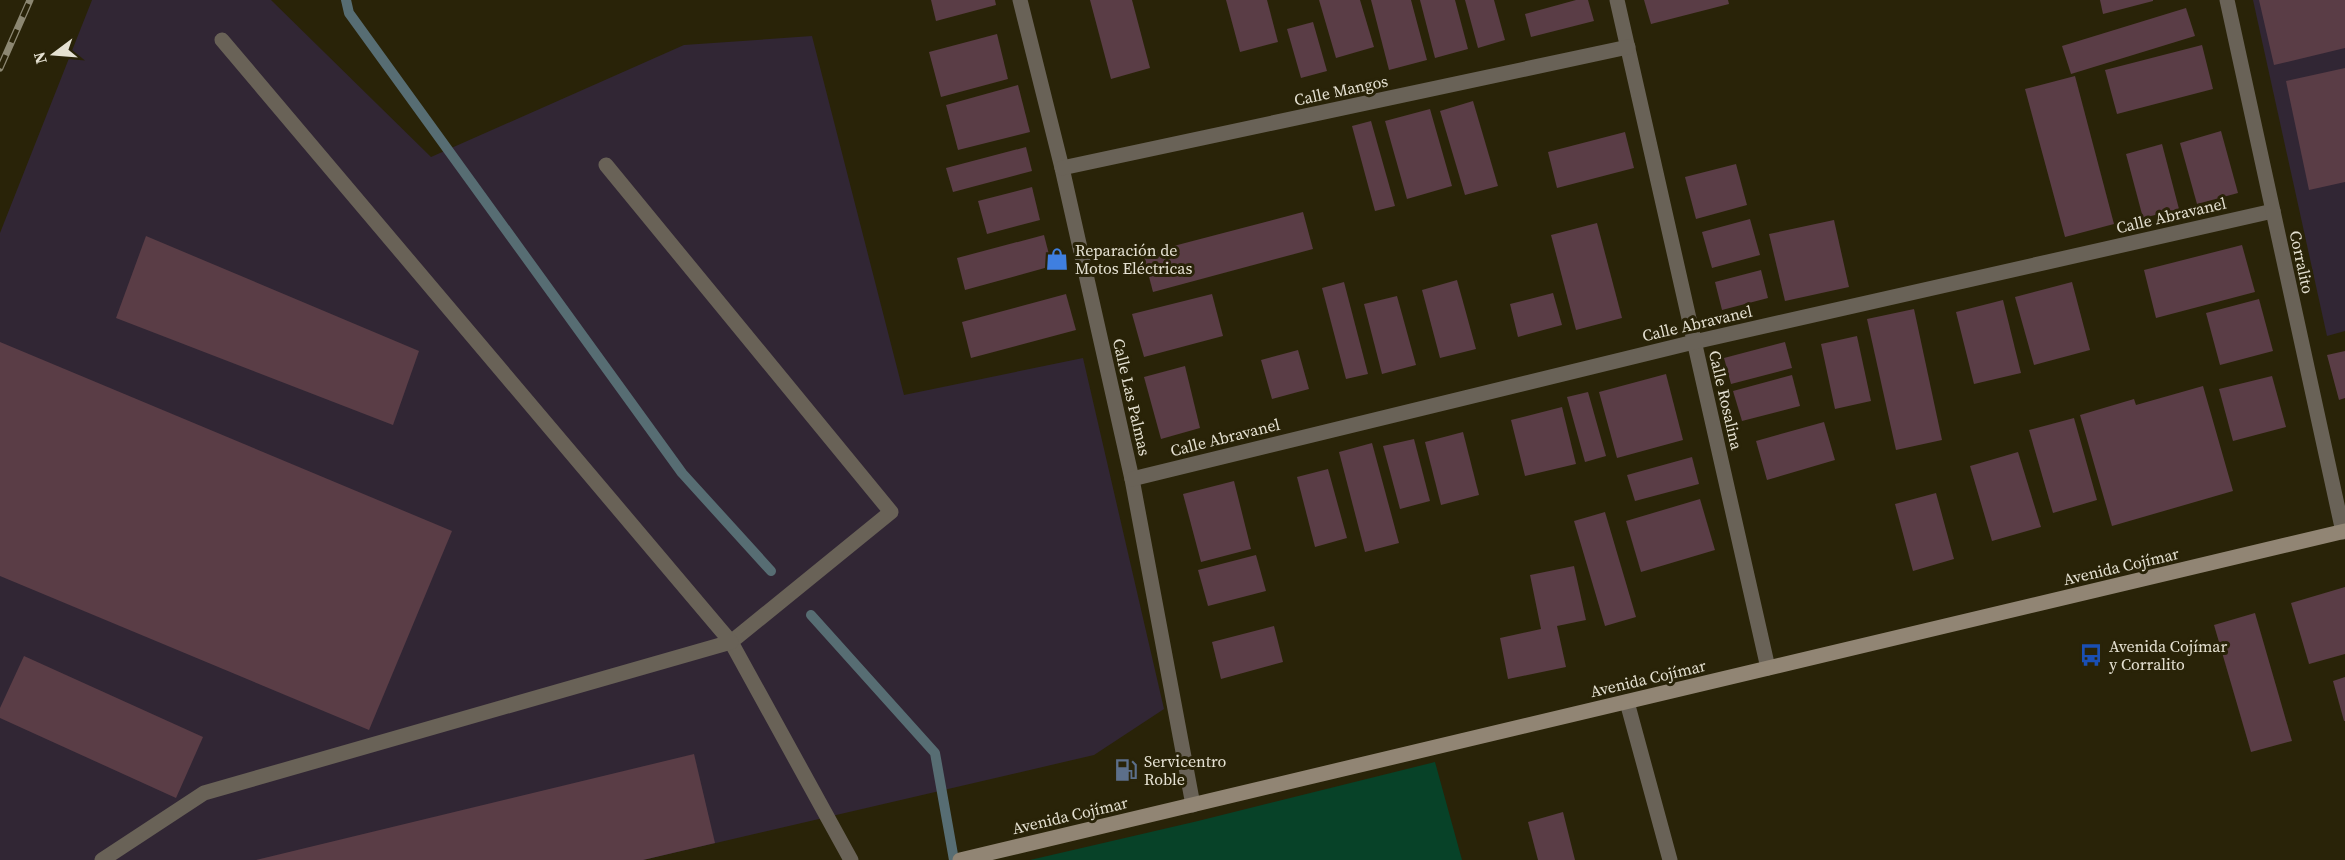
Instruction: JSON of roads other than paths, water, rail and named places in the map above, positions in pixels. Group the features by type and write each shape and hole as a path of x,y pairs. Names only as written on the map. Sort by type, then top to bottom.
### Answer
{"main road":[{"name":"Avenida Cojímar","path":"960,860 2344,532"}],"street":[{"name":"Calle Las Palmas","path":"1020,0 1062,168 1132,479 1193,805"},
{"name":"Calle Rosalina","path":"1617,0 1768,668"},
{"name":"Corralito","path":"2227,0 2344,532"},
{"path":"222,40 731,642 851,860"},
{"name":"Calle Mangos","path":"1062,168 1628,47"},
{"path":"102,860 204,793 731,642 891,512 606,165"},
{"name":"Calle Abravanel","path":"1132,479 1694,342 2273,210"},
{"path":"1627,702 1670,860"}],"waterway":[{"path":"346,0 349,13 682,473 771,571"},
{"path":"811,615 935,753 954,860"}],"railway":[{"path":"0,68 30,0"}],"place":[{"name":"Reparación de Motos Eléctricas","path":"1057,259"},
{"name":"Avenida Cojímar y Corralito","path":"2091,655"},
{"name":"Servicentro Roble","path":"1126,770"}]}
